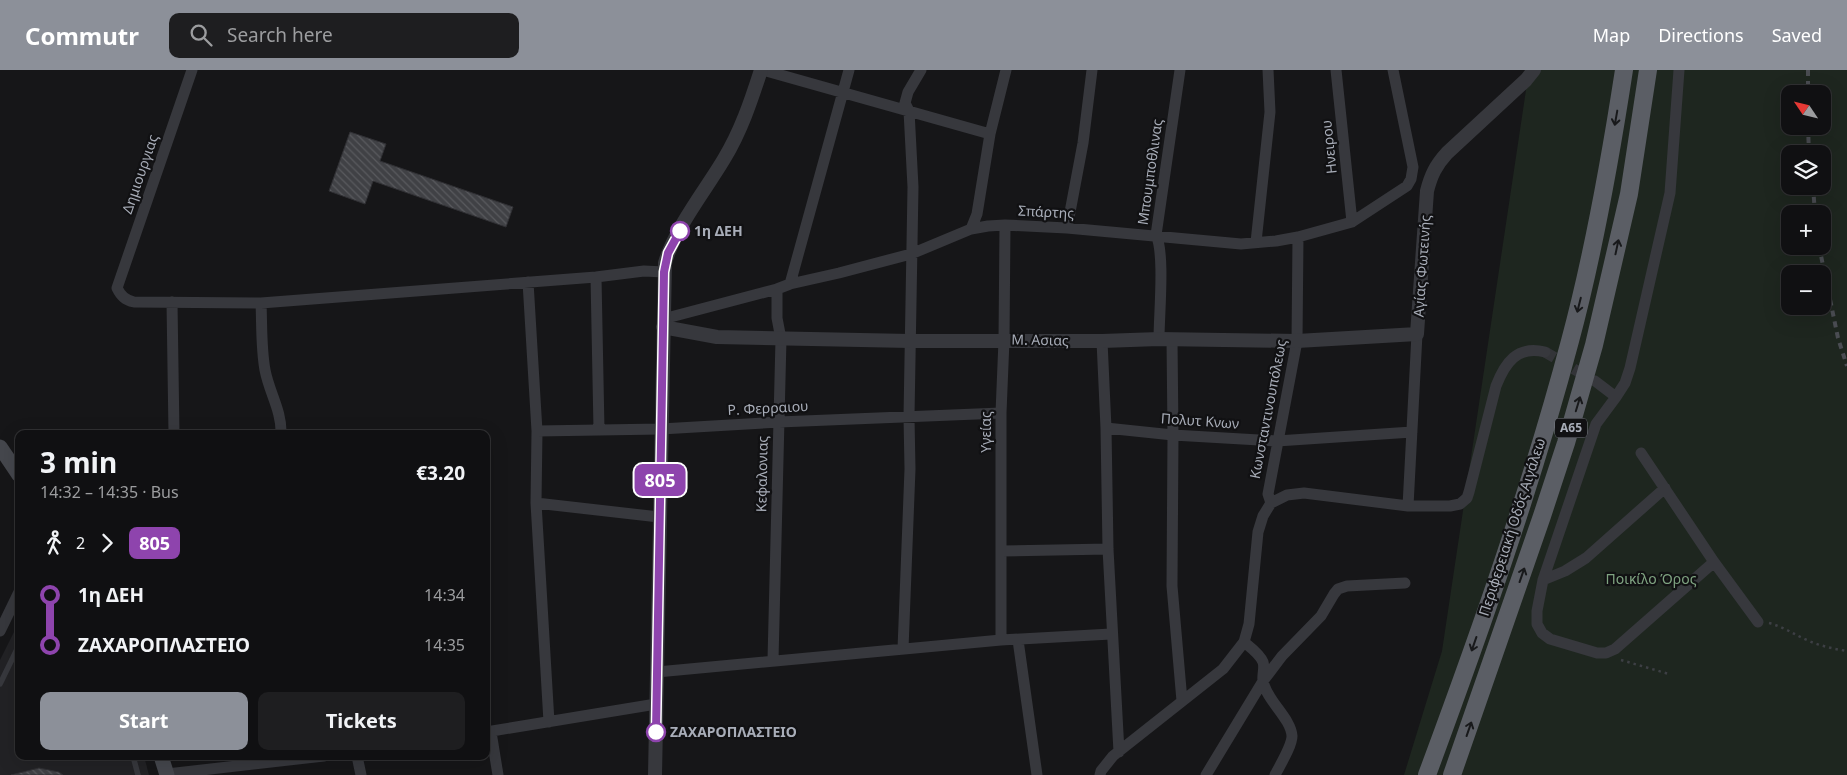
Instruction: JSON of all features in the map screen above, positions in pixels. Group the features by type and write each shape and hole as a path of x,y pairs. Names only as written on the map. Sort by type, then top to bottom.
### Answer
{"highway":[{"name":"Περιφερειακή Οδός Αιγάλεω","path":"1427,775 1519,508 1571,340 1604,189 1624,70"},
{"name":"Περιφερειακή Οδός Αιγάλεω","path":"1452,775 1542,516 1592,354 1629,194 1648,70"}],"main road":[{"path":"0,447 15,469"},
{"path":"162,760 167,774"}],"street":[{"name":"Δημιουργιας","path":"172,302 127,300 120,295 118,288 132,242 192,70"},
{"path":"655,775 665,263 672,245 740,130 762,70 990,134"},
{"path":"790,284 849,70"},
{"path":"903,649 910,469 912,187 909,112 905,104 908,92 921,70"},
{"path":"971,229 977,214 990,134 1006,70"},
{"path":"1067,228 1083,142 1092,70"},
{"name":"Μπουμποθλινας","path":"1180,70 1156,235 1160,242 1165,339 1173,435 1172,586 1182,701"},
{"path":"1256,242 1270,112 1268,70"},
{"name":"Ηνειρου","path":"1336,70 1352,222"},
{"name":"Σπάρτης","path":"663,323 790,284 911,254 971,229 1005,225 1067,228 1241,244 1298,237 1352,222 1407,186 1411,179 1413,167 1393,70"},
{"name":"Αγίας Φωτεινής","path":"1408,506 1427,191 1430,176 1437,164 1447,153 1526,80 1534,70"},
{"path":"1679,70 1670,193 1630,368 1626,383 1596,424 1543,580 1537,611 1537,624 1542,633 1550,639 1597,653 1606,653 1615,649 1714,562"},
{"name":"Υγείας","path":"1001,640 1001,413 1005,225"},
{"name":"Κωνσταντινουπόλεως","path":"1244,642 1249,624 1258,532 1263,516 1271,504 1268,494 1297,341 1298,237"},
{"path":"174,430 172,302 261,303 596,277 644,271 664,272"},
{"path":"596,277 598,430"},
{"path":"528,282 537,431 536,502 549,722"},
{"name":"Κεφαλονιας","path":"773,660 781,340 777,318 778,289"},
{"path":"261,303 264,368 268,385 280,415 281,430"},
{"name":"Μ. Ασιας","path":"663,323 717,337 781,340 1102,341 1165,339 1297,341 1418,334"},
{"path":"1102,341 1111,634 1119,752"},
{"path":"1271,504 1287,495 1304,493 1408,506 1450,506 1460,504 1467,498 1501,372 1516,355 1527,350 1536,349 1545,352"},
{"path":"1595,381 1616,397"},
{"name":"Ρ. Φερραιου","path":"537,431 661,429 1001,413"},
{"name":"Πολυτ Κνων","path":"1106,428 1173,435 1277,441 1412,432"},
{"path":"1641,453 1714,562 1758,622"},
{"path":"1543,580 1565,571 1586,558 1666,488"},
{"path":"536,502 659,518"},
{"path":"1002,551 1108,549"},
{"path":"1206,775 1263,681 1282,656 1321,616 1338,589 1347,586 1405,583"},
{"path":"0,631 15,600"},
{"path":"657,672 1001,640 1111,634"},
{"path":"1018,640 1036,775"},
{"path":"1100,775 1108,762 1119,752 1222,669 1244,642 1263,661 1263,681 1275,706 1290,727 1292,736 1290,744 1275,775"},
{"path":"490,732 656,704"},
{"path":"490,737 498,775"},
{"path":"167,774 223,762 255,770 304,760"},
{"path":"358,760 360,775"}],"lane":[{"path":"0,684 15,653"},
{"path":"135,760 138,775"}],"path":[{"path":"1758,622 1780,626 1809,641 1829,648 1847,651"},
{"path":"1606,653 1669,674"}],"shaded area":[{"path":"15,630 15,760 145,760 149,775 0,775 0,660"}],"green space":[{"name":"Ποικίλο Όρος","path":"1529,70 1847,70 1847,775 1404,775 1442,651"}],"building":[{"path":"350,132 386,144 380,161 513,207 506,227 373,181 365,204 329,191"},
{"path":"39,768 59,772 63,775 11,775"}],"tunnel":[{"path":"1545,352 1591,379"}],"railway":[{"path":"1808,70 1808,85"},
{"path":"1808,135 1809,145"},
{"path":"1814,195 1814,205"},
{"path":"1821,255 1838,338 1847,366"}],"bus line":[{"name":"805","path":"656,732 664,272 668,253 680,231"}],"place":[{"name":"1η ΔΕΗ","path":"680,231"},
{"name":"ΖΑΧΑΡΟΠΛΑΣΤΕΙΟ","path":"656,732"}]}
